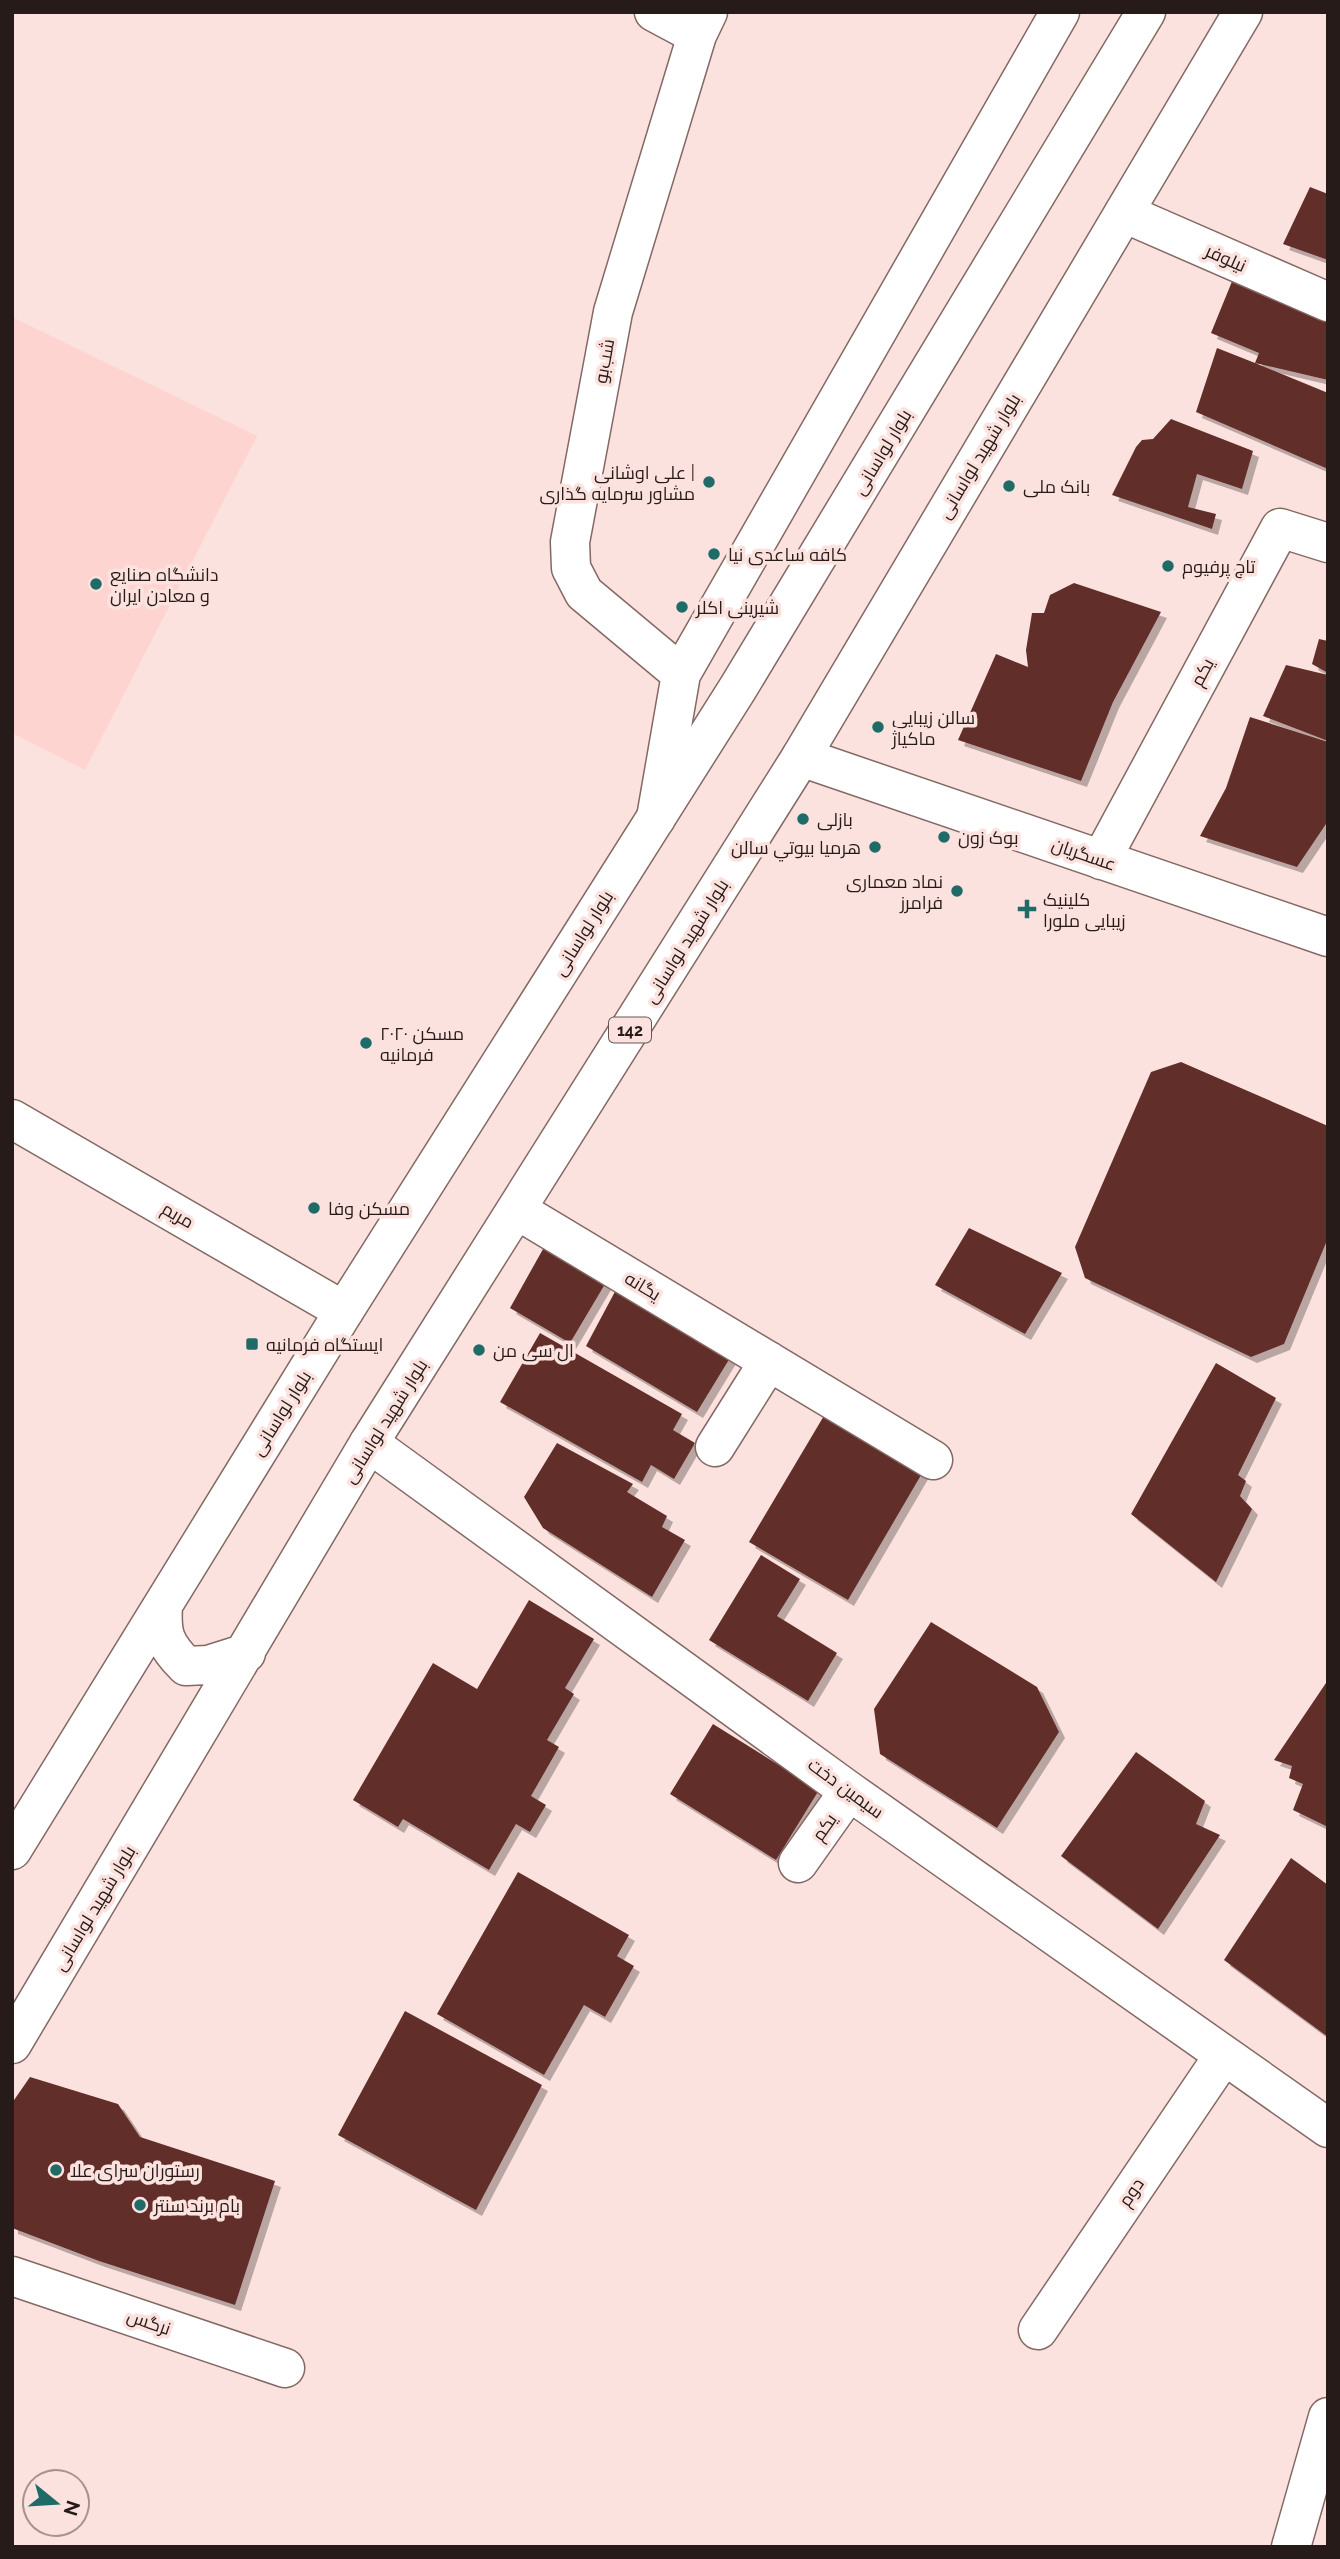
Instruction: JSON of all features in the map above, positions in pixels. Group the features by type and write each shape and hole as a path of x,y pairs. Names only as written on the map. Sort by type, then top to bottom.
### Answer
{"street":[{"path":"654,12 702,24"},
{"path":"656,818 681,674 1060,12"},
{"name":"بلوار لواسانی","path":"12,1850 344,1311 656,818 846,511 1146,12"},
{"name":"بلوار شهید لواسانی","path":"12,2044 369,1443 801,757 1242,12"},
{"name":"شب‌بو","path":"681,674 584,593 571,568 570,542 613,312 702,24"},
{"name":"نیلوفر","path":"1124,213 1328,302"},
{"name":"یکم","path":"1101,860 1280,528 1328,543"},
{"name":"عسگریان","path":"801,757 1328,937"},
{"name":"مریم","path":"12,1119 344,1311"},
{"name":"یگانه","path":"517,1210 933,1460"},
{"path":"715,1447 769,1362"},
{"name":"سیمین دخت","path":"369,1443 849,1791 1328,2128"},
{"path":"163,1605 162,1628 169,1649 186,1666 208,1665 246,1653"},
{"name":"یکم","path":"798,1863 849,1791"},
{"name":"دوم","path":"1038,2330 1224,2055"},
{"name":"نرگس","path":"12,2276 285,2368"},
{"path":"1291,2547 1328,2417"}],"shaded area":[{"name":"دانشگاه صنایع و معادن ایران","path":"12,317 257,436 85,770 12,733"}],"building":[{"path":"1310,187 1328,194 1328,260 1283,244"},
{"path":"1233,279 1328,318 1328,380 1255,363 1259,353 1211,333"},
{"path":"1217,348 1328,393 1328,469 1196,412"},
{"path":"1171,419 1253,451 1242,489 1197,474 1188,507 1216,514 1212,529 1112,495 1136,447 1142,440 1153,439"},
{"path":"1074,583 1161,612 1113,702 1081,781 958,740 996,654 1028,667 1026,650 1032,613 1044,613 1050,595"},
{"path":"1319,639 1328,641 1328,673 1312,664"},
{"path":"1286,665 1328,675 1328,741 1263,716"},
{"path":"1250,717 1328,742 1328,821 1297,867 1200,836 1226,788"},
{"path":"1181,1062 1328,1126 1328,1238 1284,1344 1251,1357 1085,1278 1075,1247 1151,1072"},
{"path":"969,1228 1062,1273 1025,1334 935,1285"},
{"path":"547,1242 608,1279 570,1343 510,1308"},
{"path":"618,1286 733,1353 697,1412 586,1346"},
{"path":"540,1333 682,1414 673,1430 695,1443 674,1479 651,1465 642,1482 500,1402"},
{"path":"1216,1363 1276,1398 1238,1475 1246,1481 1240,1496 1252,1509 1216,1582 1131,1514"},
{"path":"828,1409 924,1470 848,1600 749,1542"},
{"path":"557,1443 633,1484 627,1492 667,1516 662,1527 685,1540 652,1597 543,1528 524,1497"},
{"path":"761,1555 800,1579 777,1616 837,1653 808,1701 709,1640"},
{"path":"529,1600 594,1639 565,1688 574,1694 547,1740 559,1747 531,1796 546,1805 530,1832 516,1824 489,1870 403,1819 398,1827 353,1800 433,1663 477,1689"},
{"path":"931,1622 1037,1687 1059,1732 997,1828 880,1754 874,1709"},
{"path":"1328,1680 1328,1827 1293,1810 1303,1784 1289,1778 1292,1766 1274,1760"},
{"path":"713,1724 819,1790 776,1860 670,1794"},
{"path":"1136,1752 1205,1801 1196,1824 1220,1835 1158,1929 1061,1856"},
{"path":"1291,1858 1328,1885 1328,2037 1224,1960"},
{"path":"518,1872 629,1935 617,1956 634,1966 605,2017 584,2005 544,2075 437,2014"},
{"path":"405,2011 542,2085 476,2210 338,2135"},
{"name":"بام برند سنتر","path":"30,2077 118,2104 140,2137 275,2181 235,2305 99,2261 12,2228 12,2103"}],"place":[{"name":"علی اوشانی | مشاور سرمایه گذاری","path":"709,482"},
{"name":"بانک ملی","path":"1009,486"},
{"name":"کافه ساعدی نیا","path":"714,554"},
{"name":"تاچ پرفيوم","path":"1168,566"},
{"name":"دانشگاه صنایع و معادن ایران","path":"96,584"},
{"name":"شیرینی اکلر","path":"682,607"},
{"name":"سالن زیبایی ماکیاژ","path":"878,727"},
{"name":"بازلی","path":"803,819"},
{"name":"بوک زون","path":"944,837"},
{"name":"هرميا بيوتي سالن","path":"875,847"},
{"name":"نماد معماری فرامرز","path":"957,891"},
{"name":"کلینیک زیبایی ملورا","path":"1027,909"},
{"name":"مسکن ۲۰۲۰ فرمانیه","path":"366,1043"},
{"name":"مسکن وفا","path":"314,1208"},
{"name":"ایستگاه فرمانیه","path":"252,1344"},
{"name":"ال سی من","path":"479,1350"},
{"name":"رستوران سرای علا","path":"56,2170"},
{"name":"بام برند سنتر","path":"140,2205"}]}
